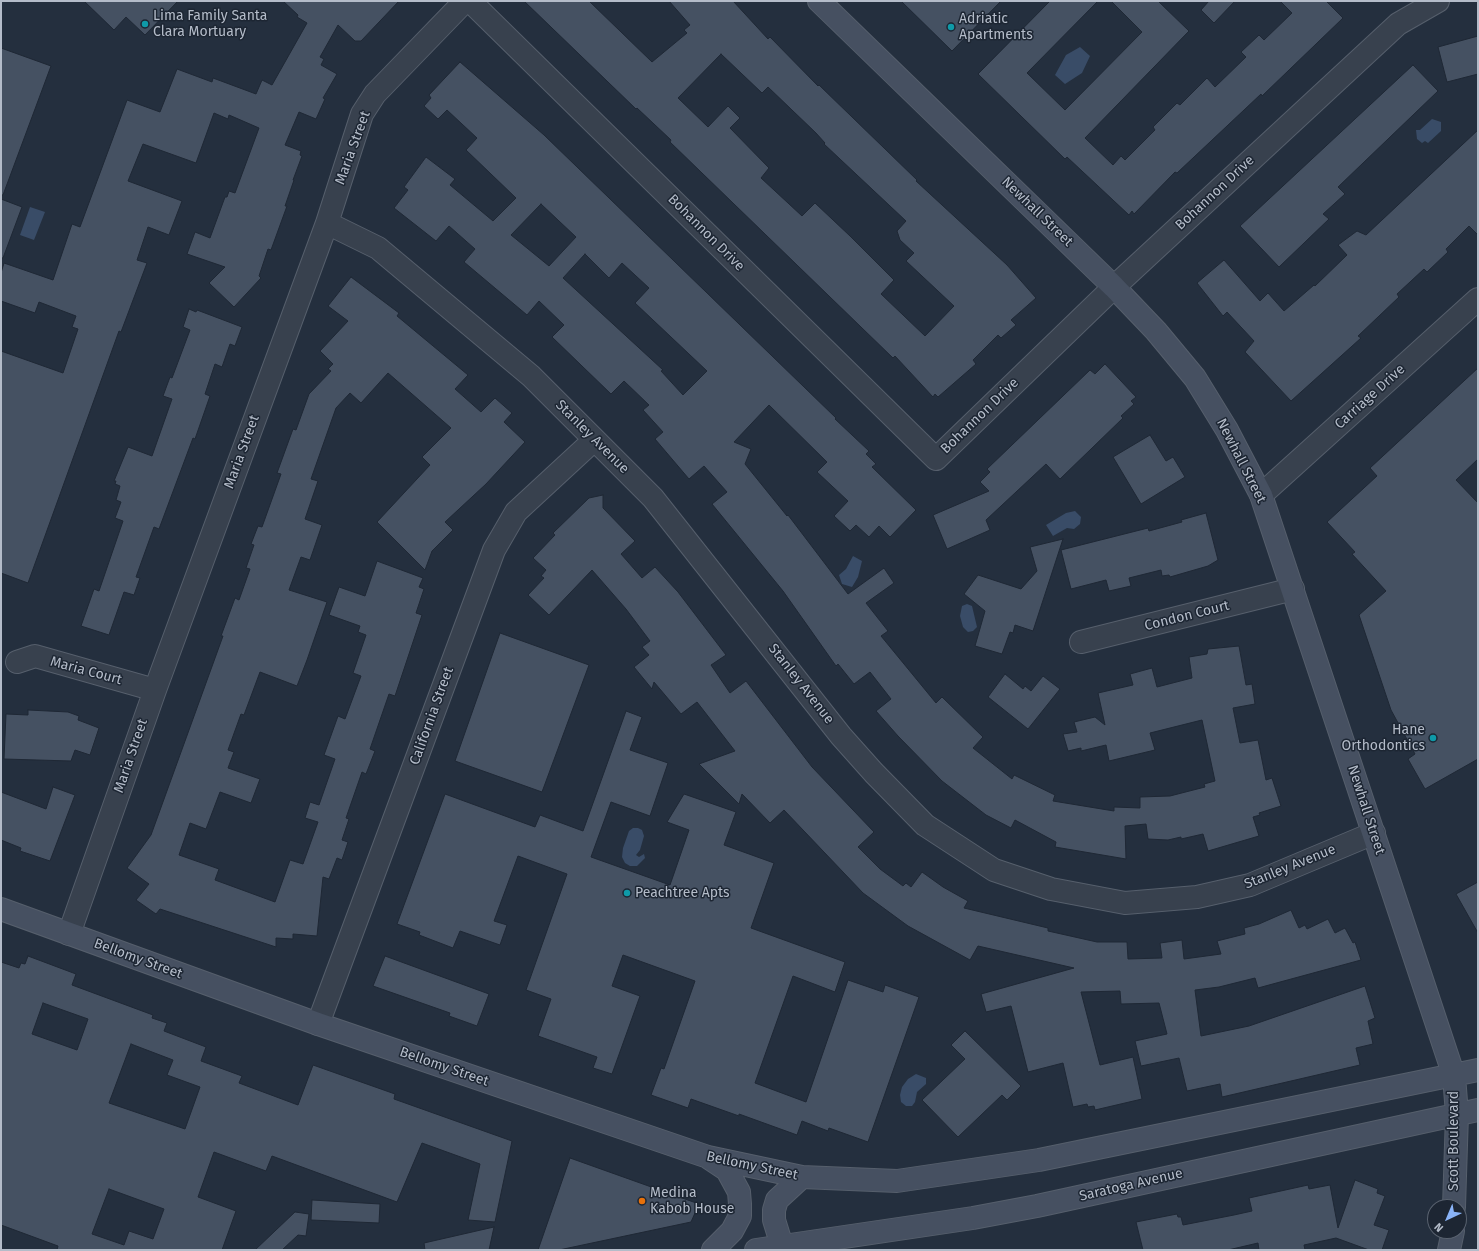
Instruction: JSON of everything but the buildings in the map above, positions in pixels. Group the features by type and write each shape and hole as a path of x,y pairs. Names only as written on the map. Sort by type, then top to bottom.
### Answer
{"main road":[{"name":"Newhall Street","path":"819,1 1114,287 1156,331 1194,378 1227,430 1261,495 1454,1076"},
{"name":"Bellomy Street","path":"1,909 318,1024 708,1157 802,1177 897,1181 1039,1160 1454,1076"},
{"path":"1454,1076 1478,1070"},
{"name":"Scott Boulevard","path":"1454,1076 1457,1114 1454,1199"},
{"name":"Saratoga Avenue","path":"756,1250 973,1218 1037,1206 1478,1110"},
{"path":"708,1157 727,1170 739,1192 740,1204 740,1216 732,1231 713,1250"},
{"path":"782,1246 774,1220 774,1210 777,1200 802,1177"},
{"path":"1449,1250 1451,1239"}],"street":[{"name":"Maria Street","path":"68,934 155,690 327,222 362,114 375,94 465,1"},
{"name":"Bohannon Drive","path":"470,1 936,459 1114,287 1398,24 1438,1"},
{"name":"Stanley Avenue","path":"327,222 378,248 532,376 653,498 841,736 874,773 925,825 994,870 1051,889 1125,903 1197,897 1250,885 1374,833"},
{"name":"Carriage Drive","path":"1261,495 1478,299"},
{"name":"California Street","path":"318,1024 494,550 516,512 594,440"},
{"name":"Condon Court","path":"1081,642 1293,589"},
{"name":"Maria Court","path":"17,662 35,656 155,690"}],"water":[{"path":"1080,47 1090,56 1082,73 1065,84 1055,75 1066,55"},
{"path":"1432,119 1441,122 1441,131 1428,143 1425,141 1422,143 1417,139 1416,130 1420,130"},
{"path":"30,207 45,212 34,240 20,235"},
{"path":"1075,511 1081,517 1080,524 1074,529 1067,528 1053,536 1046,525 1066,513"},
{"path":"853,556 862,561 858,577 852,587 842,584 839,575 846,569"},
{"path":"967,604 972,606 977,627 973,631 968,632 963,627 960,616 962,606"},
{"path":"633,828 642,830 644,836 640,850 636,855 639,857 644,854 645,858 637,866 630,866 625,863 622,857 623,848 629,831"},
{"path":"916,1074 926,1078 926,1084 917,1092 915,1102 912,1106 906,1106 901,1102 900,1095 902,1087 908,1079"}],"place":[{"name":"Lima Family Santa Clara Mortuary","path":"145,24"},
{"name":"Adriatic Apartments","path":"951,27"},
{"name":"Hane Orthodontics","path":"1433,738"},
{"name":"Peachtree Apts","path":"627,893"},
{"name":"Medina Kabob House","path":"642,1201"}]}
